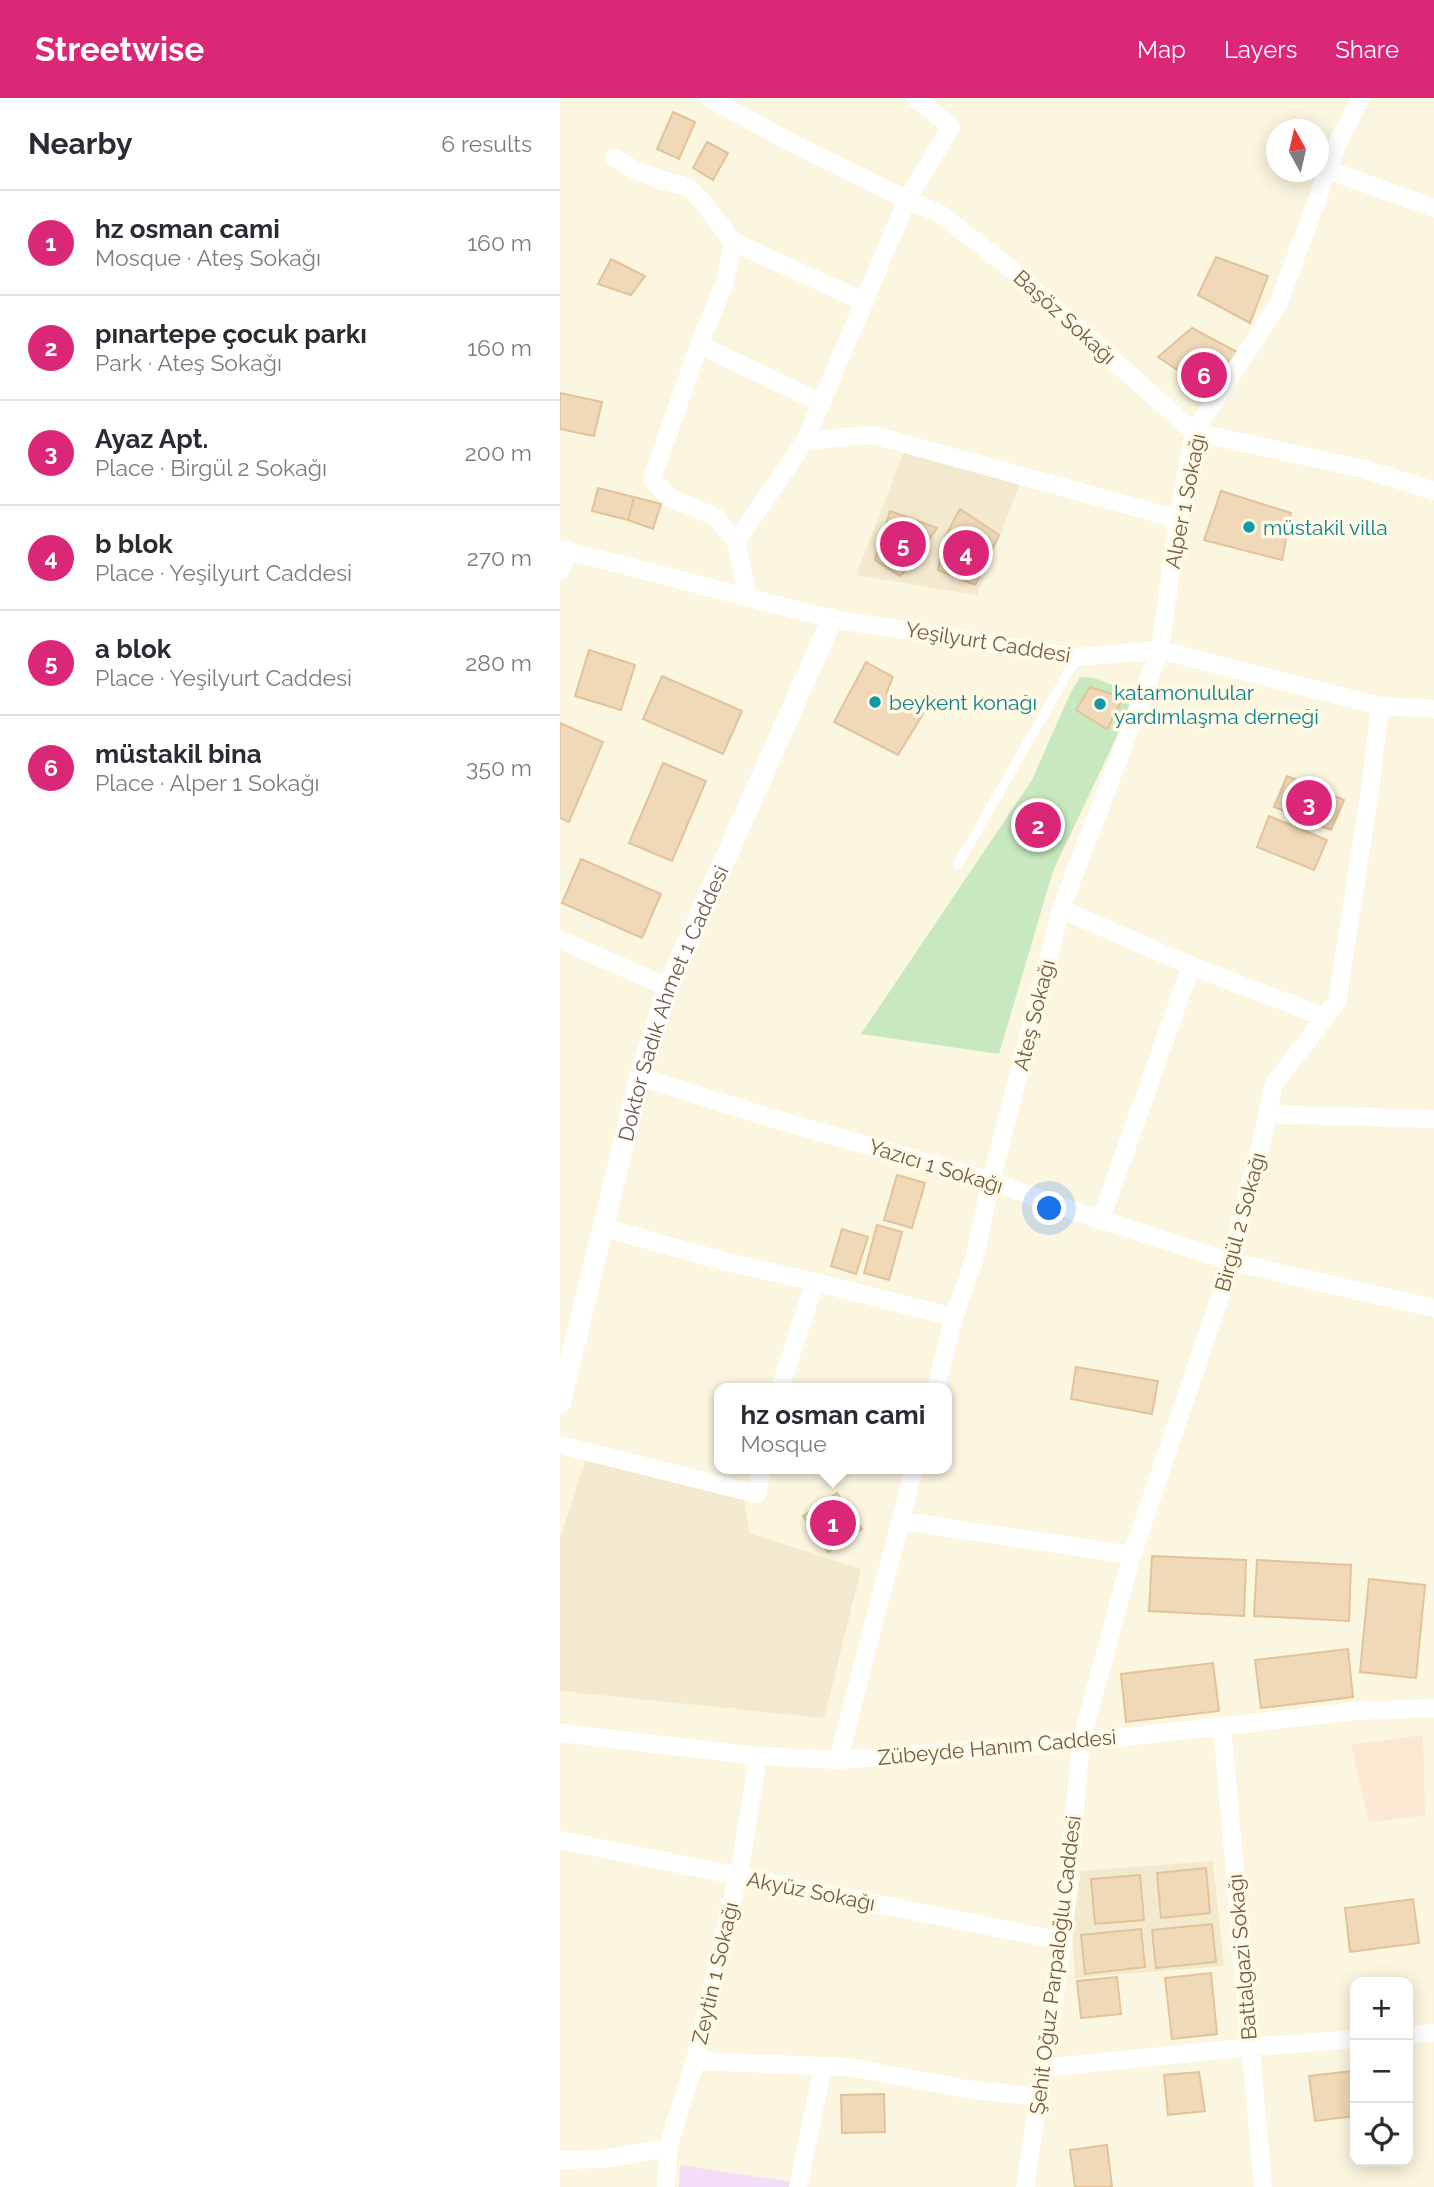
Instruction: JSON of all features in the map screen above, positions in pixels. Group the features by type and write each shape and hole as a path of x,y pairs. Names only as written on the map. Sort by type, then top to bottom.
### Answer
{"street":[{"path":"736,542 805,441 907,200 951,127 916,98"},
{"name":"Alper 1 Sokağı","path":"1329,167 1339,140 1361,98"},
{"name":"Başöz Sokağı","path":"709,99 907,200 939,213 1010,268 1194,432 1364,469 1434,491"},
{"path":"614,158 635,170 688,187 703,202 733,242 865,302"},
{"path":"1329,170 1434,208"},
{"name":"Alper 1 Sokağı","path":"1160,650 1178,519 1194,432 1278,306 1324,182"},
{"path":"733,242 724,282 652,479 670,498 716,517 736,542 748,596"},
{"path":"699,345 822,403"},
{"path":"805,441 873,435 1178,519"},
{"path":"560,571 564,550"},
{"name":"Yeşilyurt Caddesi","path":"564,550 832,618 1077,657 1160,650 1380,706 1434,709"},
{"name":"Doktor Sadık Ahmet 1 Caddesi","path":"560,1403 640,1077 668,987 832,618"},
{"name":"Ateş Sokağı","path":"937,1383 954,1317 974,1259 991,1181 1061,909 1160,650"},
{"name":"Birgül 2 Sokağı","path":"1082,1742 1132,1555 1232,1262 1274,1084 1337,1003 1370,790 1380,706"},
{"path":"1061,909 1191,966 1325,1017"},
{"path":"560,940 668,987"},
{"path":"1101,1219 1191,966"},
{"name":"Yazıcı 1 Sokağı","path":"640,1077 991,1181 1232,1262 1434,1308"},
{"path":"1268,1114 1434,1119"},
{"path":"605,1227 723,1261 954,1317"},
{"path":"782,1383 815,1282"},
{"path":"560,1445 757,1494 761,1474"},
{"path":"838,1760 913,1474"},
{"path":"901,1521 1132,1555"},
{"name":"Zübeyde Hanım Caddesi","path":"560,1733 758,1756 838,1760 1082,1742 1356,1711 1434,1708"},
{"name":"Battalgazi Sokağı","path":"1222,1726 1263,2187"},
{"name":"Şehit Oğuz Parpaloğlu Caddesi","path":"1026,2187 1063,1941 1082,1742"},
{"name":"Zeytin 1 Sokağı","path":"666,2187 668,2148 695,2061 737,1877 758,1756"},
{"name":"Akyüz Sokağı","path":"560,1840 1063,1941"},
{"path":"1413,2035 1434,2033"},
{"path":"1043,2068 1350,2039"},
{"path":"695,2061 848,2067 966,2089 1039,2097"},
{"path":"799,2187 823,2066"},
{"path":"560,2160 602,2158 668,2148"}],"lane":[{"path":"958,864 1077,657"}],"shaded area":[{"path":"904,452 1023,476 977,595 856,575"},
{"path":"587,1455 743,1492 749,1533 861,1569 824,1718 560,1691 560,1539"},
{"path":"1423,1735 1425,1815 1369,1822 1351,1745"},
{"path":"1213,1861 1224,1966 1075,1978 1072,1929 1081,1871"},
{"path":"680,2165 793,2182 792,2187 679,2187"}],"green space":[{"path":"1080,677 1094,678 1137,694 1053,871 999,1054 861,1034 1032,780"}],"building":[{"path":"673,112 695,122 679,159 657,149"},
{"path":"707,142 728,153 713,180 693,168"},
{"path":"1216,257 1268,276 1250,323 1198,295"},
{"path":"611,259 645,276 631,295 598,284"},
{"path":"1192,328 1237,352 1213,394 1158,357"},
{"path":"560,393 602,402 594,436 560,429"},
{"path":"598,488 634,497 628,520 592,511"},
{"name":"müstakil villa","path":"1221,491 1291,513 1282,560 1204,540"},
{"path":"634,497 661,504 653,529 628,520"},
{"path":"960,509 999,535 975,585 938,570 945,537"},
{"path":"890,511 937,528 900,576 875,560"},
{"path":"589,650 635,665 621,710 575,696"},
{"name":"beykent konağı","path":"866,662 893,677 886,694 925,711 898,755 834,722"},
{"path":"662,676 742,711 723,754 643,719"},
{"name":"katamonulular yardımlaşma derneği","path":"1090,687 1123,698 1107,729 1076,710"},
{"path":"560,723 603,742 569,822 560,818"},
{"path":"663,763 706,781 672,861 629,843"},
{"path":"1287,776 1344,800 1331,830 1274,807"},
{"path":"1269,816 1327,840 1314,870 1257,847"},
{"path":"581,859 661,894 642,938 562,903"},
{"path":"897,1175 925,1183 912,1228 884,1220"},
{"path":"877,1225 902,1232 889,1280 864,1273"},
{"path":"842,1229 868,1237 856,1274 831,1266"},
{"path":"1076,1367 1158,1381 1152,1414 1071,1399"},
{"path":"837,1493 862,1529 828,1552 803,1516"},
{"path":"1152,1556 1246,1560 1244,1616 1149,1611"},
{"path":"1257,1560 1351,1565 1349,1621 1254,1616"},
{"path":"1369,1579 1425,1585 1416,1678 1360,1672"},
{"path":"1348,1649 1353,1697 1261,1708 1255,1660"},
{"path":"1213,1663 1219,1711 1126,1722 1121,1674"},
{"path":"1206,1868 1210,1913 1161,1918 1157,1873"},
{"path":"1140,1875 1144,1920 1095,1924 1091,1879"},
{"path":"1413,1899 1419,1943 1350,1952 1345,1908"},
{"path":"1212,1924 1216,1962 1156,1968 1152,1930"},
{"path":"1141,1929 1145,1967 1085,1974 1081,1935"},
{"path":"1211,1973 1217,2034 1172,2039 1165,1978"},
{"path":"1117,1977 1121,2014 1081,2018 1077,1981"},
{"path":"1350,2071 1350,2117 1315,2121 1309,2076"},
{"path":"1199,2072 1205,2111 1168,2115 1164,2075"},
{"path":"884,2094 885,2132 842,2133 841,2095"},
{"path":"1107,2145 1112,2187 1075,2187 1070,2150"}],"place":[{"name":"müstakil bina","path":"1204,375"},
{"name":"müstakil villa","path":"1249,527"},
{"name":"a blok","path":"903,544"},
{"name":"b blok","path":"966,553"},
{"name":"beykent konağı","path":"875,702"},
{"name":"katamonulular yardımlaşma derneği","path":"1100,704"},
{"name":"Ayaz Apt.","path":"1309,803"},
{"name":"pınartepe çocuk parkı","path":"1038,825"},
{"name":"hz osman cami","path":"833,1523"}]}
